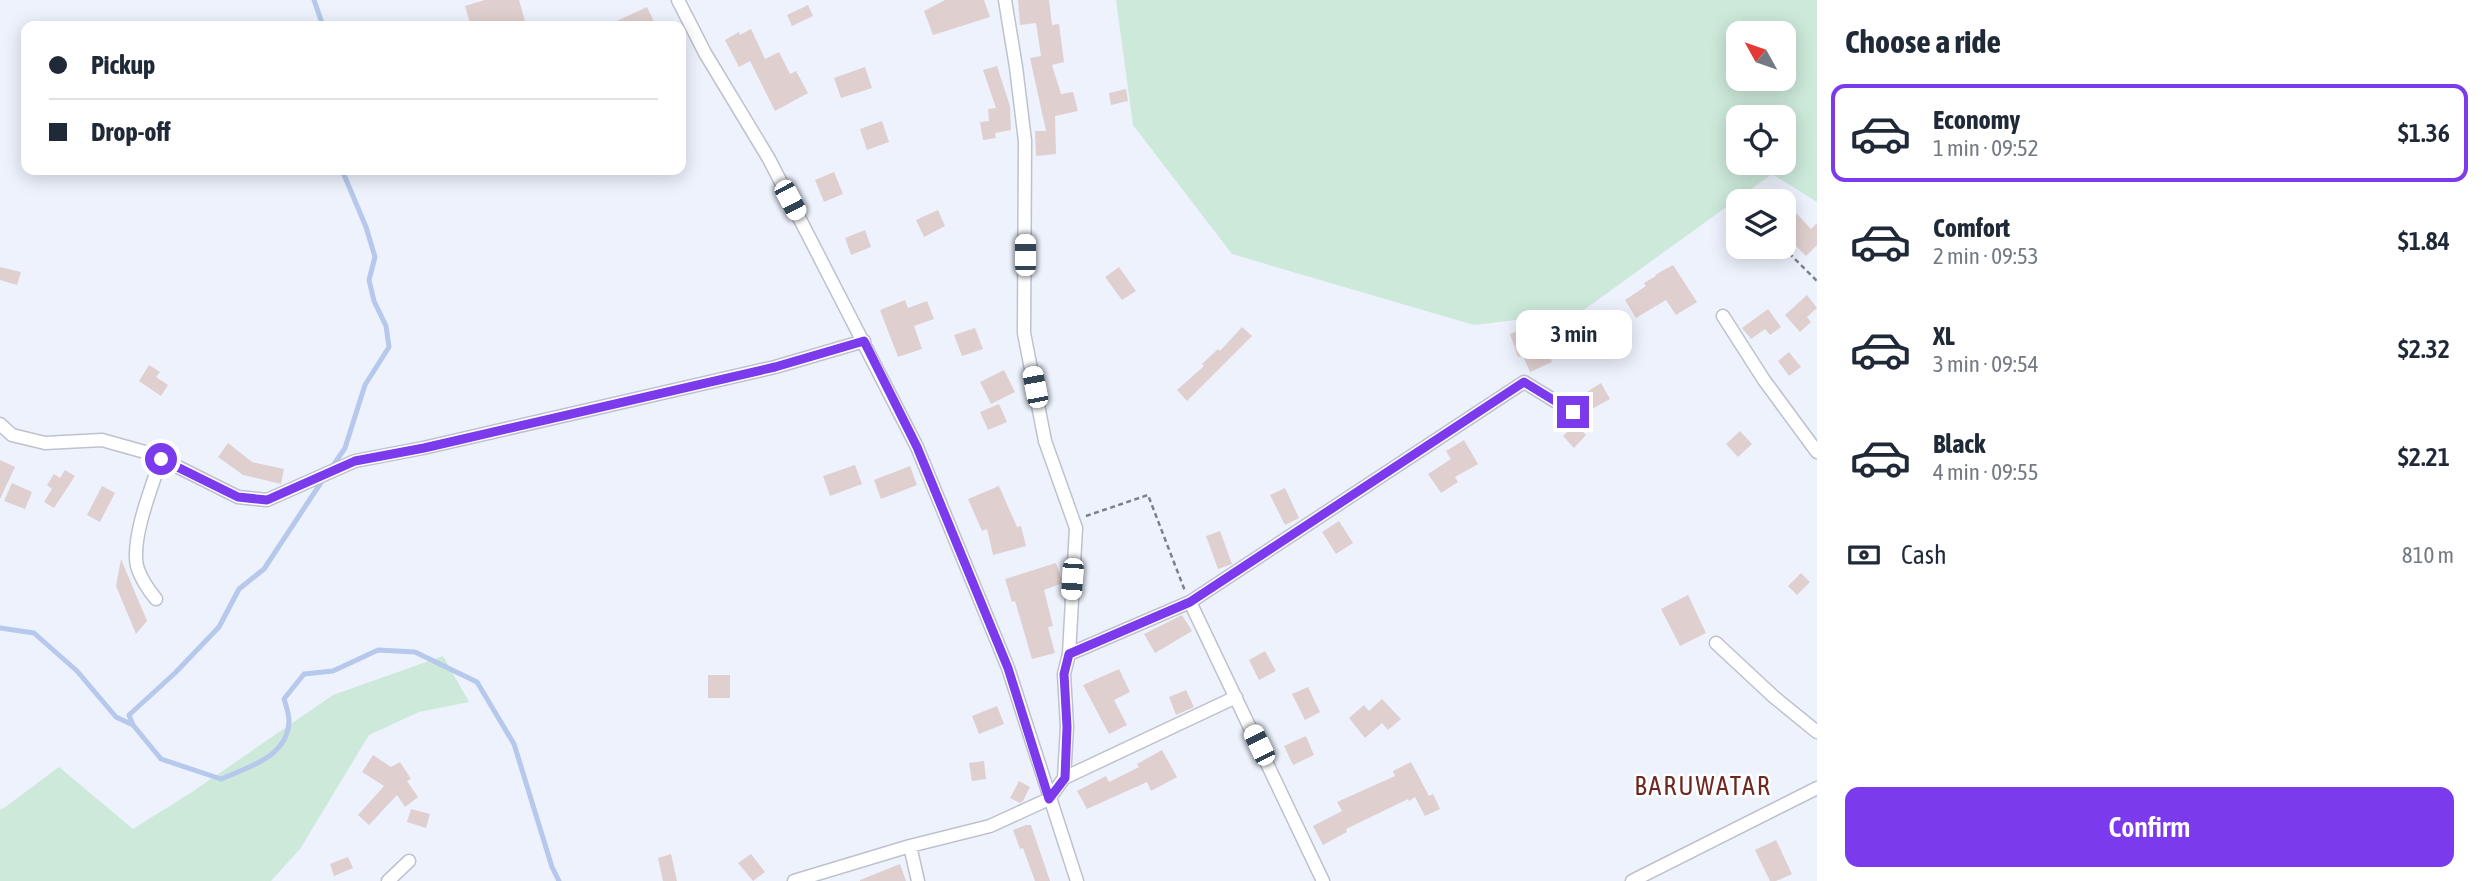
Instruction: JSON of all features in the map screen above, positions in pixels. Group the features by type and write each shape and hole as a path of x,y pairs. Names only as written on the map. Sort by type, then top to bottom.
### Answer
{"street":[{"path":"678,0 705,52 769,159 917,447 1008,668 1077,881"},
{"path":"1005,0 1025,141 1024,333 1045,442 1076,528 1069,654 1064,674 1067,727 1065,778"},
{"path":"1723,316 1764,380 1817,452"},
{"path":"0,424 12,435 45,443 102,440 161,459 238,497 267,500 355,461 424,448 775,367 864,341"},
{"path":"1069,654 1190,602 1524,382 1573,412"},
{"path":"156,599 137,565 139,526 161,459"},
{"path":"1190,602 1323,881"},
{"path":"1716,643 1774,697 1817,732"},
{"path":"794,881 910,846 990,826 1049,799 1065,778 1236,697"},
{"path":"1632,881 1817,788"},
{"path":"910,846 918,881"},
{"path":"388,881 409,861"}],"path":[{"path":"1795,259 1817,281"},
{"path":"1073,521 1148,495 1190,602"}],"green space":[{"path":"1116,0 1817,0 1817,202 1774,175 1796,175 1796,105 1726,105 1726,175 1771,175 1751,189 1726,189 1726,207 1581,312 1474,325 1232,254 1133,125"},
{"path":"443,656 469,702 419,712 369,735 300,849 271,881 0,881 0,809 59,767 133,829 192,792 333,695"}],"building":[{"path":"485,0 519,0 525,21 470,21 465,6"},
{"path":"945,0 984,0 990,17 933,35 924,11"},
{"path":"1018,0 1049,0 1052,25 1059,24 1064,62 1052,65 1061,94 1073,92 1078,111 1055,116 1056,154 1036,156 1035,131 1046,131 1030,58 1041,56 1036,23 1020,25"},
{"path":"808,5 813,16 792,26 787,15"},
{"path":"647,7 654,21 617,21"},
{"path":"751,29 765,59 779,52 790,74 796,71 808,93 775,111 750,61 739,67 725,40"},
{"path":"997,66 1010,106 1011,130 995,133 996,138 983,140 980,122 989,121 988,109 996,108 983,70"},
{"path":"865,67 872,88 841,98 834,78"},
{"path":"1126,89 1128,101 1111,105 1109,93"},
{"path":"882,121 889,142 867,150 860,129"},
{"path":"834,172 843,194 824,202 815,180"},
{"path":"938,210 945,226 924,237 916,220"},
{"path":"1796,213 1811,229 1817,223 1817,245 1806,256 1796,246"},
{"path":"865,230 871,247 851,255 845,238"},
{"path":"1673,265 1697,302 1676,315 1666,300 1636,318 1625,300 1646,286 1644,283"},
{"path":"0,267 21,272 17,285 0,280"},
{"path":"1119,267 1136,291 1122,300 1105,277"},
{"path":"1807,295 1817,308 1807,317 1811,322 1800,332 1785,315"},
{"path":"905,300 908,308 927,301 934,319 914,326 922,349 898,357 880,310"},
{"path":"1768,309 1781,327 1770,335 1765,329 1751,339 1742,328"},
{"path":"1242,327 1252,336 1187,401 1177,390"},
{"path":"975,328 983,349 962,356 954,335"},
{"path":"1524,328 1533,351 1518,357 1510,334"},
{"path":"1547,349 1552,362 1530,372 1524,358"},
{"path":"1789,352 1801,367 1789,376 1778,361"},
{"path":"149,365 160,372 156,377 168,385 161,396 139,381"},
{"path":"1004,370 1015,392 991,404 980,382"},
{"path":"1601,383 1610,399 1590,410 1582,395"},
{"path":"999,404 1007,422 988,430 980,412"},
{"path":"1575,424 1586,435 1574,448 1563,436"},
{"path":"1740,431 1752,444 1738,457 1726,444"},
{"path":"1464,440 1478,464 1455,477 1458,482 1441,493 1428,474 1451,459 1446,451"},
{"path":"228,443 252,462 284,469 281,484 243,475 218,457"},
{"path":"0,460 15,467 0,499"},
{"path":"855,465 862,484 830,496 823,476"},
{"path":"910,466 917,485 881,499 874,480"},
{"path":"65,470 75,476 54,508 44,502 52,489 47,485 54,474 60,478"},
{"path":"12,483 32,492 25,509 4,501"},
{"path":"102,486 115,493 100,522 87,515"},
{"path":"999,486 1017,527 1021,526 1026,546 993,555 987,529 982,531 968,499"},
{"path":"1285,488 1299,518 1285,525 1270,495"},
{"path":"1339,521 1353,543 1336,554 1322,532"},
{"path":"1220,531 1232,564 1218,569 1206,536"},
{"path":"121,559 147,621 136,634 116,586"},
{"path":"1056,563 1063,583 1044,590 1053,626 1048,627 1055,653 1032,659 1015,601 1012,602 1005,579"},
{"path":"1801,573 1810,582 1797,595 1788,586"},
{"path":"1688,595 1706,633 1680,646 1661,609"},
{"path":"1182,615 1192,631 1155,653 1144,634"},
{"path":"1265,651 1276,671 1259,680 1249,660"},
{"path":"1119,669 1130,692 1114,700 1127,725 1109,734 1083,685"},
{"path":"708,675 730,675 730,698 708,698"},
{"path":"1308,687 1320,712 1305,720 1292,694"},
{"path":"1186,690 1194,707 1176,715 1169,697"},
{"path":"1382,699 1401,719 1388,730 1382,723 1365,738 1349,718 1364,705 1369,711"},
{"path":"997,706 1004,724 979,734 972,716"},
{"path":"1306,736 1314,755 1293,765 1284,746"},
{"path":"1162,750 1177,777 1151,791 1147,782 1087,809 1077,791 1106,776 1109,782 1139,767 1137,764"},
{"path":"373,755 391,767 400,762 411,779 407,781 418,797 405,807 397,795 369,825 358,815 384,786 362,772"},
{"path":"984,761 986,779 972,781 969,763"},
{"path":"1411,762 1429,796 1433,794 1440,809 1425,816 1415,797 1409,801 1408,799 1346,829 1347,832 1323,845 1313,826 1342,811 1337,802 1395,776 1393,771"},
{"path":"1019,781 1030,787 1020,803 1010,798"},
{"path":"411,809 430,814 426,828 407,822"},
{"path":"1031,825 1050,881 1035,881 1023,848 1020,849 1013,830"},
{"path":"1776,840 1792,874 1770,881 1755,850"},
{"path":"671,854 677,881 663,881 658,858"},
{"path":"751,854 765,872 753,881 738,863"},
{"path":"348,857 353,868 334,876 330,864"},
{"path":"900,864 906,881 860,881 860,880"}],"waterway":[{"path":"314,0 321,21"},
{"path":"332,467 345,448 365,385 389,347 386,326 374,301 369,280 375,257 366,227 344,175"},
{"path":"133,725 129,715 175,673 219,627 239,589 264,569 324,478"},
{"path":"0,628 34,633 77,671 116,717 133,725 161,759 221,779 265,759 282,744 289,721 284,699 304,674 333,671 378,650 415,652 477,682 514,744 552,867 559,881"}],"district":[{"name":"BARUWATAR","path":"1703,786"}],"route":[{"path":"161,459 238,497 267,500 355,461 424,448 775,367 864,341 917,447 1008,668 1049,799 1065,778 1067,727 1064,674 1069,654 1190,602 1524,382 1573,412"}]}
